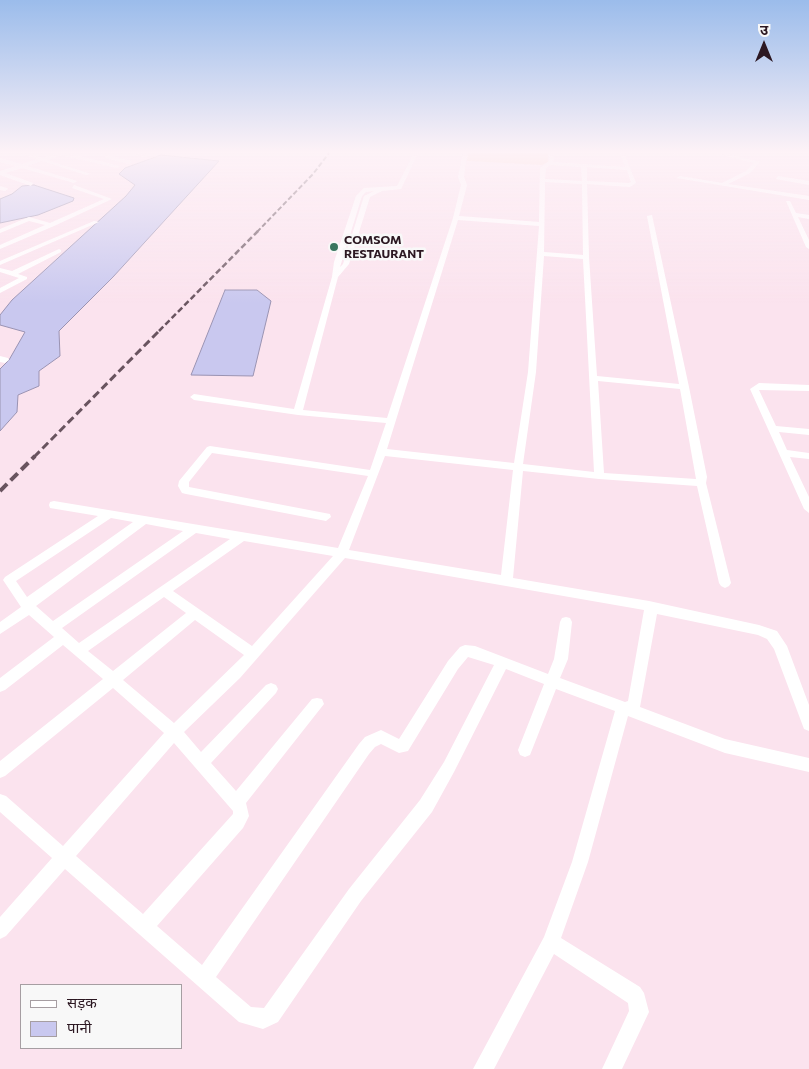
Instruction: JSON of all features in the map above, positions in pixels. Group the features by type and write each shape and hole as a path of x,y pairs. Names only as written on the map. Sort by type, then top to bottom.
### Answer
{"street":[{"path":"0,247 100,203"},
{"path":"298,412 335,277 337,262 357,203"},
{"path":"335,277 346,264 365,203"},
{"path":"0,930 174,732 254,654 341,555 374,474 460,203"},
{"path":"507,581 518,467 532,372 541,254 541,203"},
{"path":"586,203 586,257 592,378 600,476"},
{"path":"788,203 809,247"},
{"path":"794,214 809,217"},
{"path":"650,216 702,476 701,483 725,583"},
{"path":"456,218 540,224"},
{"path":"0,231 29,219 52,225"},
{"path":"351,219 360,219"},
{"path":"0,262 96,222"},
{"path":"12,274 59,251"},
{"path":"541,254 586,257"},
{"path":"0,270 25,278 0,291"},
{"path":"592,378 684,387"},
{"path":"809,388 759,386 754,388 809,509"},
{"path":"194,397 298,412 390,421"},
{"path":"772,429 809,432"},
{"path":"326,517 186,490 183,486 184,481 210,449 374,474"},
{"path":"381,452 600,476 701,483"},
{"path":"783,454 809,456"},
{"path":"54,504 650,607 772,635 780,646 809,724"},
{"path":"110,514 9,580 28,606 174,732 240,808 241,816 237,822 144,927"},
{"path":"0,629 144,520"},
{"path":"0,686 59,633 193,529"},
{"path":"79,650 241,537"},
{"path":"164,591 254,654"},
{"path":"624,708 634,704 651,612 650,607"},
{"path":"0,771 195,613"},
{"path":"525,750 561,658 566,622"},
{"path":"204,978 370,742 381,737 398,746 403,746 461,653 465,651 476,652 726,746 809,765"},
{"path":"0,802 246,1015 258,1020 271,1015 355,895 426,806 449,767 502,662"},
{"path":"201,763 271,689"},
{"path":"236,803 317,704"},
{"path":"483,1069 551,942 580,862 624,708"},
{"path":"551,942 633,994 637,1000 639,1012 612,1069"}],"water":[{"path":"0,203 68,203 38,215 0,223"},
{"path":"118,203 181,203 113,277 59,331 60,356 39,371 39,386 18,395 17,412 0,431 0,369 9,360 25,332 0,325 0,315 12,300"},
{"path":"225,290 257,290 271,301 253,376 191,375"}],"railway":[{"path":"257,232 285,203"},
{"path":"159,331 258,231"},
{"path":"34,457 160,330"},
{"path":"0,491 34,457"}],"place":[{"name":"COMSOM RESTAURANT","path":"334,247"}]}
